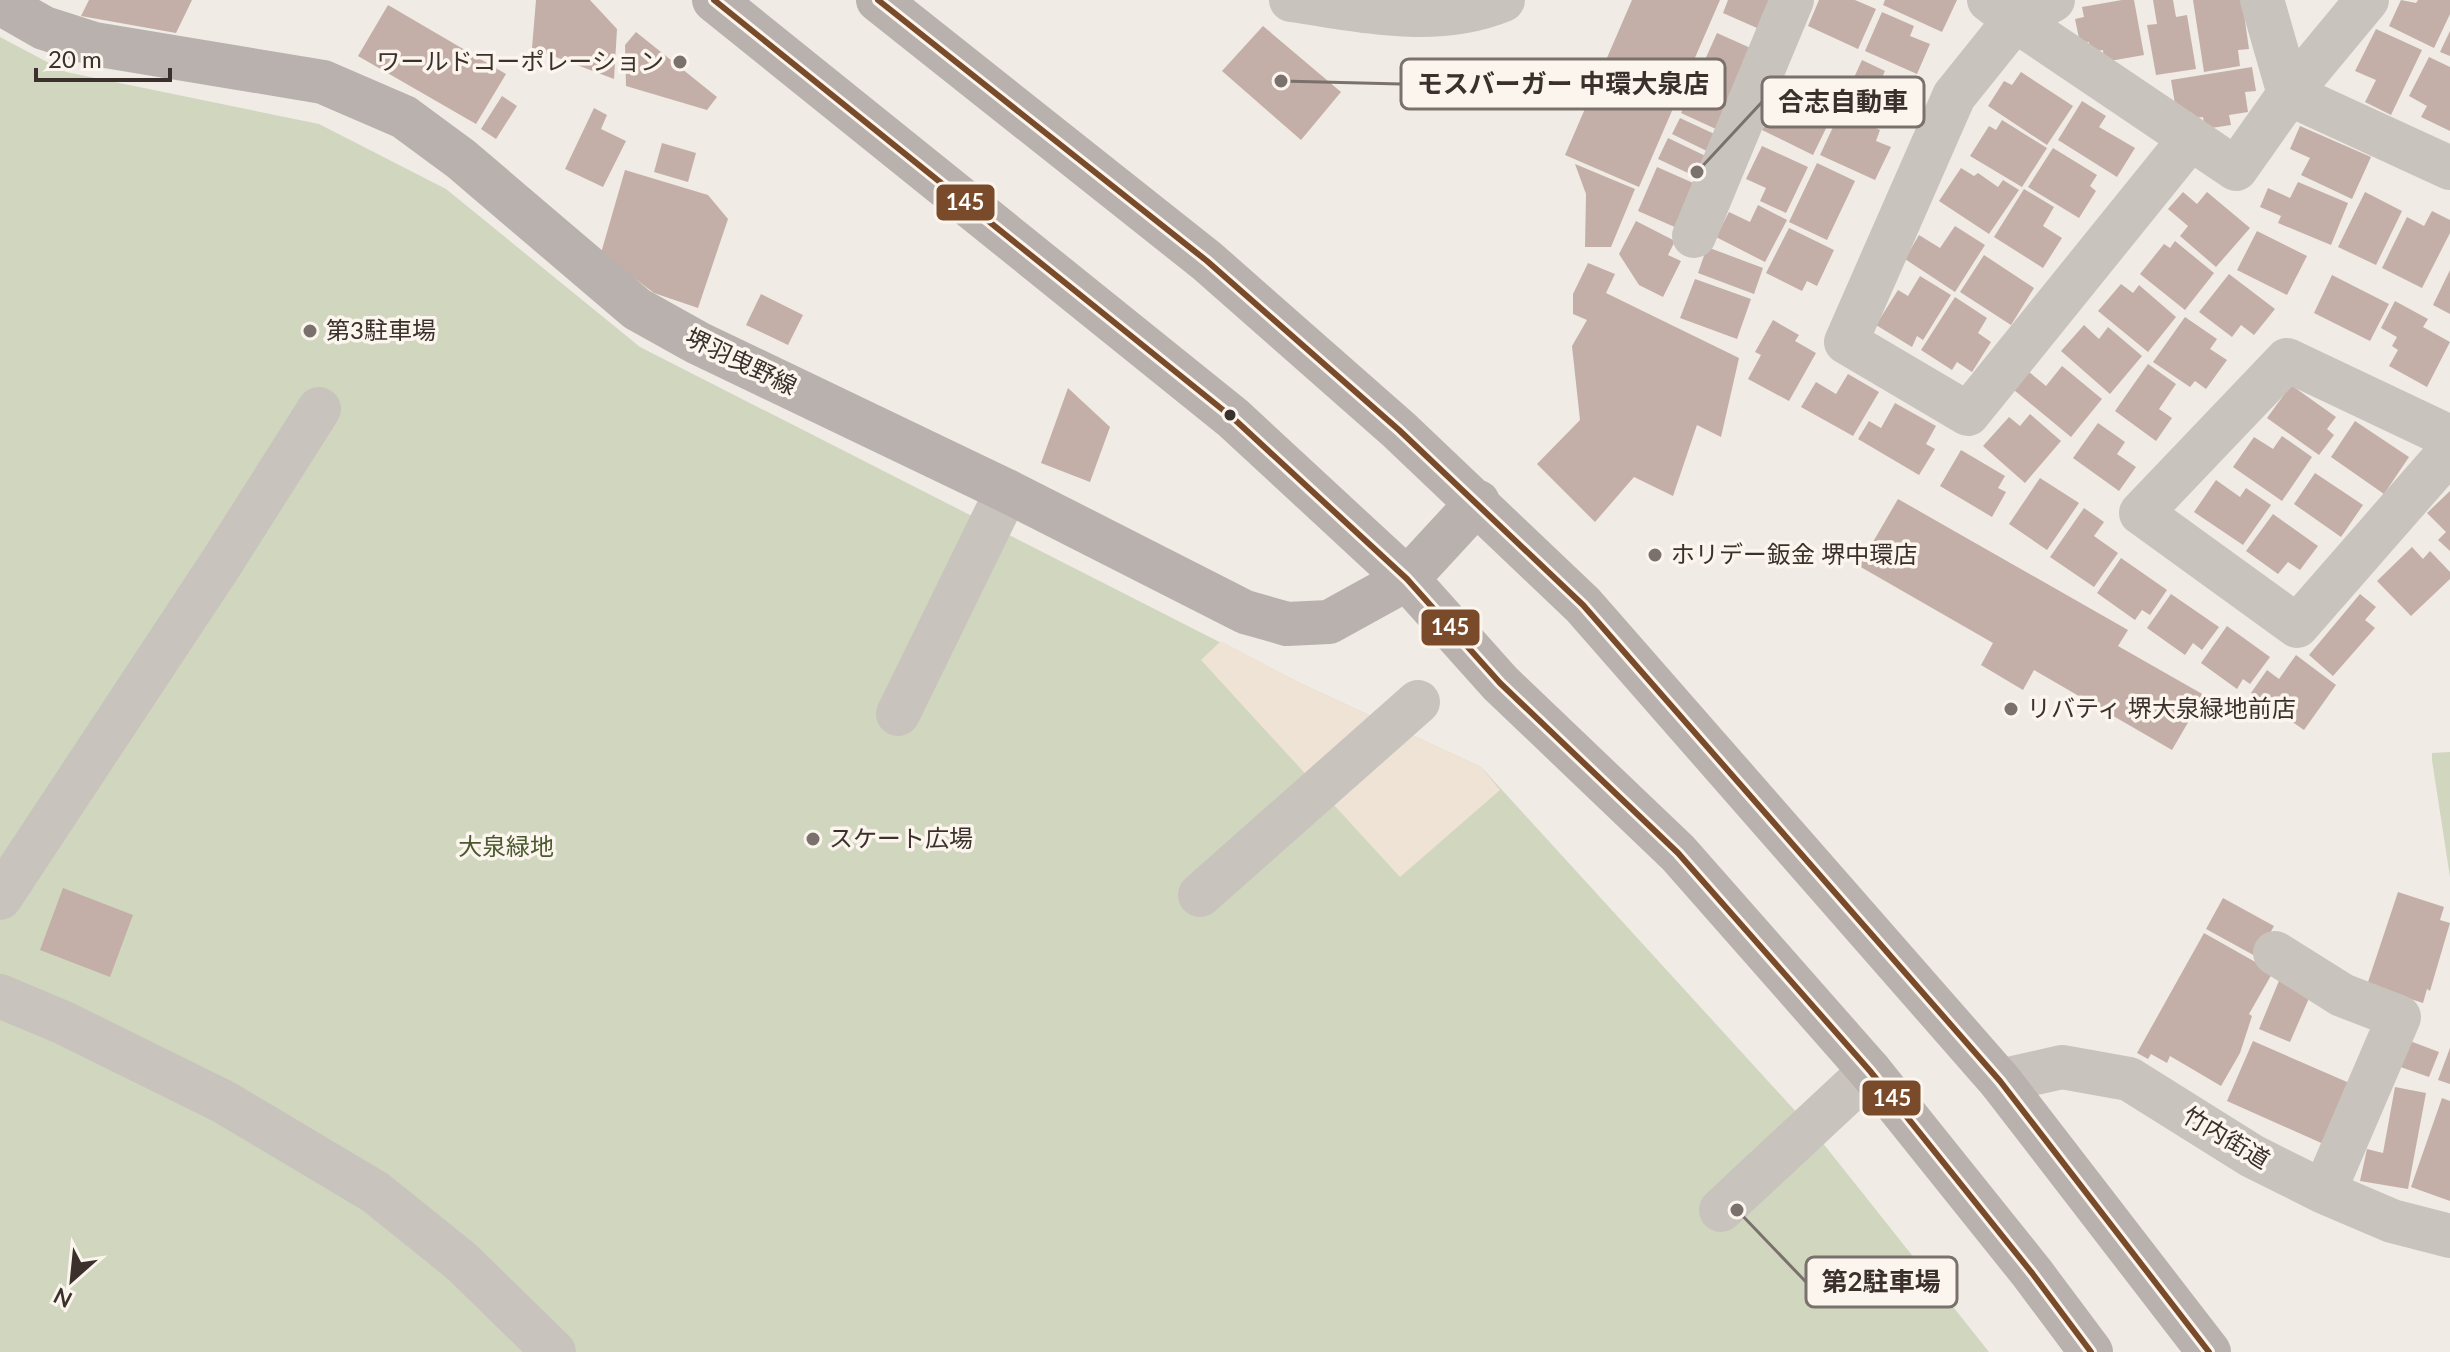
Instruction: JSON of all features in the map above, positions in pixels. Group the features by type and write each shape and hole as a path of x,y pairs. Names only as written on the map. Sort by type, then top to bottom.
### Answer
{"main road":[{"path":"714,0 1233,418 1407,579 1500,683 1678,853 1870,1071 2032,1273 2091,1352"},
{"path":"879,0 1207,261 1478,502 1583,605 2000,1081 2209,1352"},
{"name":"堺羽曳野線","path":"0,3 44,28 94,44 323,82 404,117 461,159 637,309 698,343 1007,491 1245,612 1287,624 1329,622 1407,579 1478,502"}],"street":[{"path":"1291,0 1410,17 1480,9 1503,0"},
{"path":"1694,236 1792,0"},
{"path":"2053,0 2002,10 1954,96 1846,342 1968,414 2190,139"},
{"path":"2262,0 2289,94 2450,168"},
{"path":"2002,10 2236,169 2289,94 2367,0"},
{"path":"2450,437 2287,360 2141,513 2297,626 2450,451"},
{"path":"0,898 319,409"},
{"path":"898,714 1007,491"},
{"path":"1200,895 1418,702"},
{"path":"2275,953 2342,995 2399,1017 2324,1192"},
{"path":"0,996 64,1023 224,1102 375,1192 462,1262 554,1352"},
{"name":"竹内街道","path":"2000,1081 2062,1067 2129,1079 2252,1156 2324,1192 2392,1221 2450,1236"},
{"path":"1721,1210 1870,1071"}],"green space":[{"name":"大泉緑地","path":"0,37 66,72 319,124 446,189 640,347 1300,683 1481,767 1810,1127 1989,1352 0,1352"},
{"path":"2450,752 2450,877 2432,753"}],"shaded area":[{"path":"1221,641 1300,683 1481,767 1500,790 1400,877 1201,660"}],"building":[{"path":"89,0 192,0 176,33 81,16"},
{"path":"536,0 590,0 617,29 614,79 532,48"},
{"path":"1632,0 1720,0 1639,187 1565,155"},
{"path":"1728,0 1780,0 1766,32 1723,13"},
{"path":"1819,0 1855,0 1876,9 1858,49 1808,26"},
{"path":"1885,0 1957,0 1942,32 1883,5"},
{"path":"2134,0 2144,55 2104,62 2103,50 2090,52 2089,42 2080,43 2075,19 2084,17 2082,7"},
{"path":"2153,0 2173,0 2176,17 2187,15 2196,69 2156,75 2147,25 2157,24"},
{"path":"2193,0 2242,0 2249,49 2238,50 2240,66 2204,72"},
{"path":"2401,0 2416,3 2418,0 2450,0 2450,14 2434,48 2389,26"},
{"path":"388,5 506,74 476,124 358,56"},
{"path":"1882,12 1914,26 1910,36 1930,44 1917,74 1865,51"},
{"path":"1263,26 1341,92 1301,140 1222,71"},
{"path":"2376,29 2422,50 2391,115 2365,102 2376,80 2355,71"},
{"path":"2450,31 2450,56 2440,52"},
{"path":"636,32 717,97 707,110 626,86 625,45"},
{"path":"1717,33 1755,50 1718,130 1681,113"},
{"path":"2429,57 2450,67 2450,131 2421,117 2427,106 2409,96"},
{"path":"1862,60 1885,71 1880,82 1918,100 1908,122 1897,117 1893,126 1842,104"},
{"path":"2252,67 2256,91 2245,92 2248,112 2229,115 2231,125 2205,129 2203,117 2186,119 2176,110 2171,80"},
{"path":"2021,72 2073,106 2047,145 1988,106 2004,81 2012,85"},
{"path":"502,96 517,106 496,139 481,129"},
{"path":"2082,101 2106,116 2099,127 2135,148 2117,177 2058,140"},
{"path":"1805,102 1832,116 1813,155 1762,130 1775,104 1798,116"},
{"path":"594,108 607,115 601,129 626,141 603,187 565,169"},
{"path":"1840,112 1880,130 1876,141 1891,147 1875,180 1820,155"},
{"path":"1680,118 1723,138 1715,155 1672,134"},
{"path":"2002,120 2047,148 2022,187 1970,156 1989,126 1996,130"},
{"path":"2300,126 2371,157 2352,199 2301,175 2310,158 2290,149"},
{"path":"1668,138 1714,160 1705,181 1658,159"},
{"path":"662,143 696,153 688,182 654,172"},
{"path":"1762,146 1808,167 1786,213 1760,201 1766,188 1746,179"},
{"path":"2053,148 2097,175 2090,186 2096,191 2079,218 2028,187"},
{"path":"1817,163 1855,181 1827,240 1789,222"},
{"path":"1575,164 1635,189 1611,247 1585,247 1586,194"},
{"path":"1657,167 1700,186 1677,228 1638,211"},
{"path":"1961,168 1974,176 1978,173 1998,187 2003,180 2019,190 1989,234 1939,201"},
{"path":"625,170 708,195 728,219 698,308 654,293 601,253"},
{"path":"2298,182 2348,203 2331,245 2278,223 2281,216 2260,207 2268,188 2290,198"},
{"path":"2024,189 2054,207 2043,226 2062,238 2043,268 1994,237"},
{"path":"2183,192 2197,204 2207,192 2250,228 2216,267 2180,236 2188,226 2168,209"},
{"path":"2365,192 2402,211 2376,265 2338,247"},
{"path":"1758,205 1787,220 1765,262 1716,237 1729,212 1750,222"},
{"path":"2432,211 2450,220 2450,233 2422,288 2382,268 2407,217 2424,226"},
{"path":"1636,221 1675,241 1668,255 1681,261 1663,297 1639,285 1619,254"},
{"path":"1955,226 1985,245 1955,292 1905,259 1919,235 1940,248"},
{"path":"1789,228 1834,250 1817,286 1807,281 1802,291 1766,273"},
{"path":"2257,231 2307,256 2287,295 2237,270"},
{"path":"2175,241 2214,273 2185,310 2140,274 2164,244 2170,248"},
{"path":"1707,247 1763,268 1754,294 1698,273"},
{"path":"1984,255 2034,288 2011,325 1960,292"},
{"path":"1588,263 1615,274 1606,293 1739,358 1721,437 1697,425 1673,496 1634,477 1595,522 1537,464 1580,420 1572,346 1587,320 1573,314 1573,294"},
{"path":"2450,270 2450,314 2433,305"},
{"path":"2229,274 2275,309 2254,335 2241,325 2232,337 2199,312"},
{"path":"2332,275 2389,304 2370,341 2314,313"},
{"path":"1920,276 1951,295 1923,340 1917,336 1912,347 1876,325 1898,290 1908,296"},
{"path":"1695,279 1751,299 1737,339 1680,318"},
{"path":"2121,284 2133,293 2139,285 2176,317 2148,352 2098,311"},
{"path":"761,294 803,315 788,345 746,325"},
{"path":"1955,297 1987,318 1978,333 1991,342 1972,372 1957,362 1952,370 1921,350"},
{"path":"2395,301 2428,319 2423,327 2450,342 2427,387 2389,366 2398,350 2392,346 2397,337 2381,328"},
{"path":"2185,317 2217,339 2210,349 2227,360 2206,389 2195,381 2190,387 2153,362"},
{"path":"1773,320 1799,335 1795,341 1816,353 1789,401 1748,379 1761,355 1755,352"},
{"path":"2084,325 2099,339 2108,327 2142,356 2110,394 2061,351"},
{"path":"2148,364 2176,384 2159,409 2172,418 2156,441 2115,411"},
{"path":"2062,366 2102,399 2071,437 2014,390 2029,372 2046,386"},
{"path":"1848,374 1879,392 1853,436 1801,407 1816,382 1836,394"},
{"path":"2291,385 2336,417 2327,429 2334,435 2319,455 2267,418"},
{"path":"1068,388 1110,427 1090,482 1041,463"},
{"path":"1895,403 1936,426 1926,444 1935,449 1919,475 1858,439 1869,421 1881,428"},
{"path":"2030,414 2061,441 2025,483 1983,446 2009,417 2020,426"},
{"path":"2355,421 2409,457 2384,494 2331,457"},
{"path":"2098,423 2125,442 2117,454 2136,467 2119,491 2073,458"},
{"path":"2282,436 2312,457 2282,501 2233,467 2254,437 2273,449"},
{"path":"1961,450 2005,476 1998,488 2006,492 1992,517 1940,486"},
{"path":"2315,473 2363,505 2341,537 2294,504"},
{"path":"2040,478 2079,503 2047,550 2009,524"},
{"path":"2216,480 2240,497 2246,488 2271,505 2243,545 2194,512"},
{"path":"2450,491 2450,551 2438,540 2446,532 2427,513"},
{"path":"1898,499 2128,630 2118,646 2204,695 2172,750 2034,670 2023,690 1981,665 1993,643 1859,566"},
{"path":"2084,508 2104,522 2094,536 2118,553 2094,587 2050,557"},
{"path":"2273,514 2318,546 2300,570 2288,562 2278,574 2246,551"},
{"path":"2412,547 2423,559 2430,551 2450,572 2450,579 2411,616 2377,581"},
{"path":"2121,558 2167,590 2150,615 2142,610 2135,620 2097,593"},
{"path":"2171,594 2219,627 2202,650 2193,643 2185,655 2147,628"},
{"path":"2360,594 2376,607 2365,620 2375,628 2333,676 2309,655"},
{"path":"2227,626 2270,657 2250,684 2243,679 2237,689 2201,663"},
{"path":"2296,655 2336,685 2304,730 2251,693 2267,670 2279,679"},
{"path":"63,888 133,915 110,977 40,950"},
{"path":"2398,892 2444,907 2440,920 2450,923 2430,991 2427,989 2423,1003 2367,985"},
{"path":"2223,898 2274,926 2257,957 2206,929"},
{"path":"2204,933 2273,972 2249,1014 2252,1016 2240,1053 2221,1086 2170,1056 2167,1063 2151,1054 2148,1059 2137,1053"},
{"path":"2281,976 2313,989 2290,1042 2259,1029"},
{"path":"2402,1038 2439,1052 2429,1077 2392,1064"},
{"path":"2253,1041 2354,1085 2328,1146 2227,1101"},
{"path":"2450,1048 2450,1084 2438,1080"},
{"path":"2395,1087 2426,1093 2408,1189 2360,1181 2367,1149 2383,1153"},
{"path":"2442,1098 2450,1101 2450,1201 2411,1187"}],"transit line":[{"name":"145","path":"714,0 1233,418 1407,579 1500,683 1678,853 1870,1071 2032,1273 2091,1352"},
{"name":"145","path":"878,0 1207,261 1399,430 1583,605 2000,1081 2209,1352"}],"place":[{"name":"ワールドコーポレーション","path":"680,62"},
{"name":"モスバーガー 中環大泉店","path":"1281,81"},
{"name":"合志自動車","path":"1697,172"},
{"name":"第3駐車場","path":"310,331"},
{"name":"ホリデー鈑金 堺中環店","path":"1655,555"},
{"name":"リバティ 堺大泉緑地前店","path":"2011,709"},
{"name":"スケート広場","path":"813,839"},
{"name":"第2駐車場","path":"1737,1210"}]}
